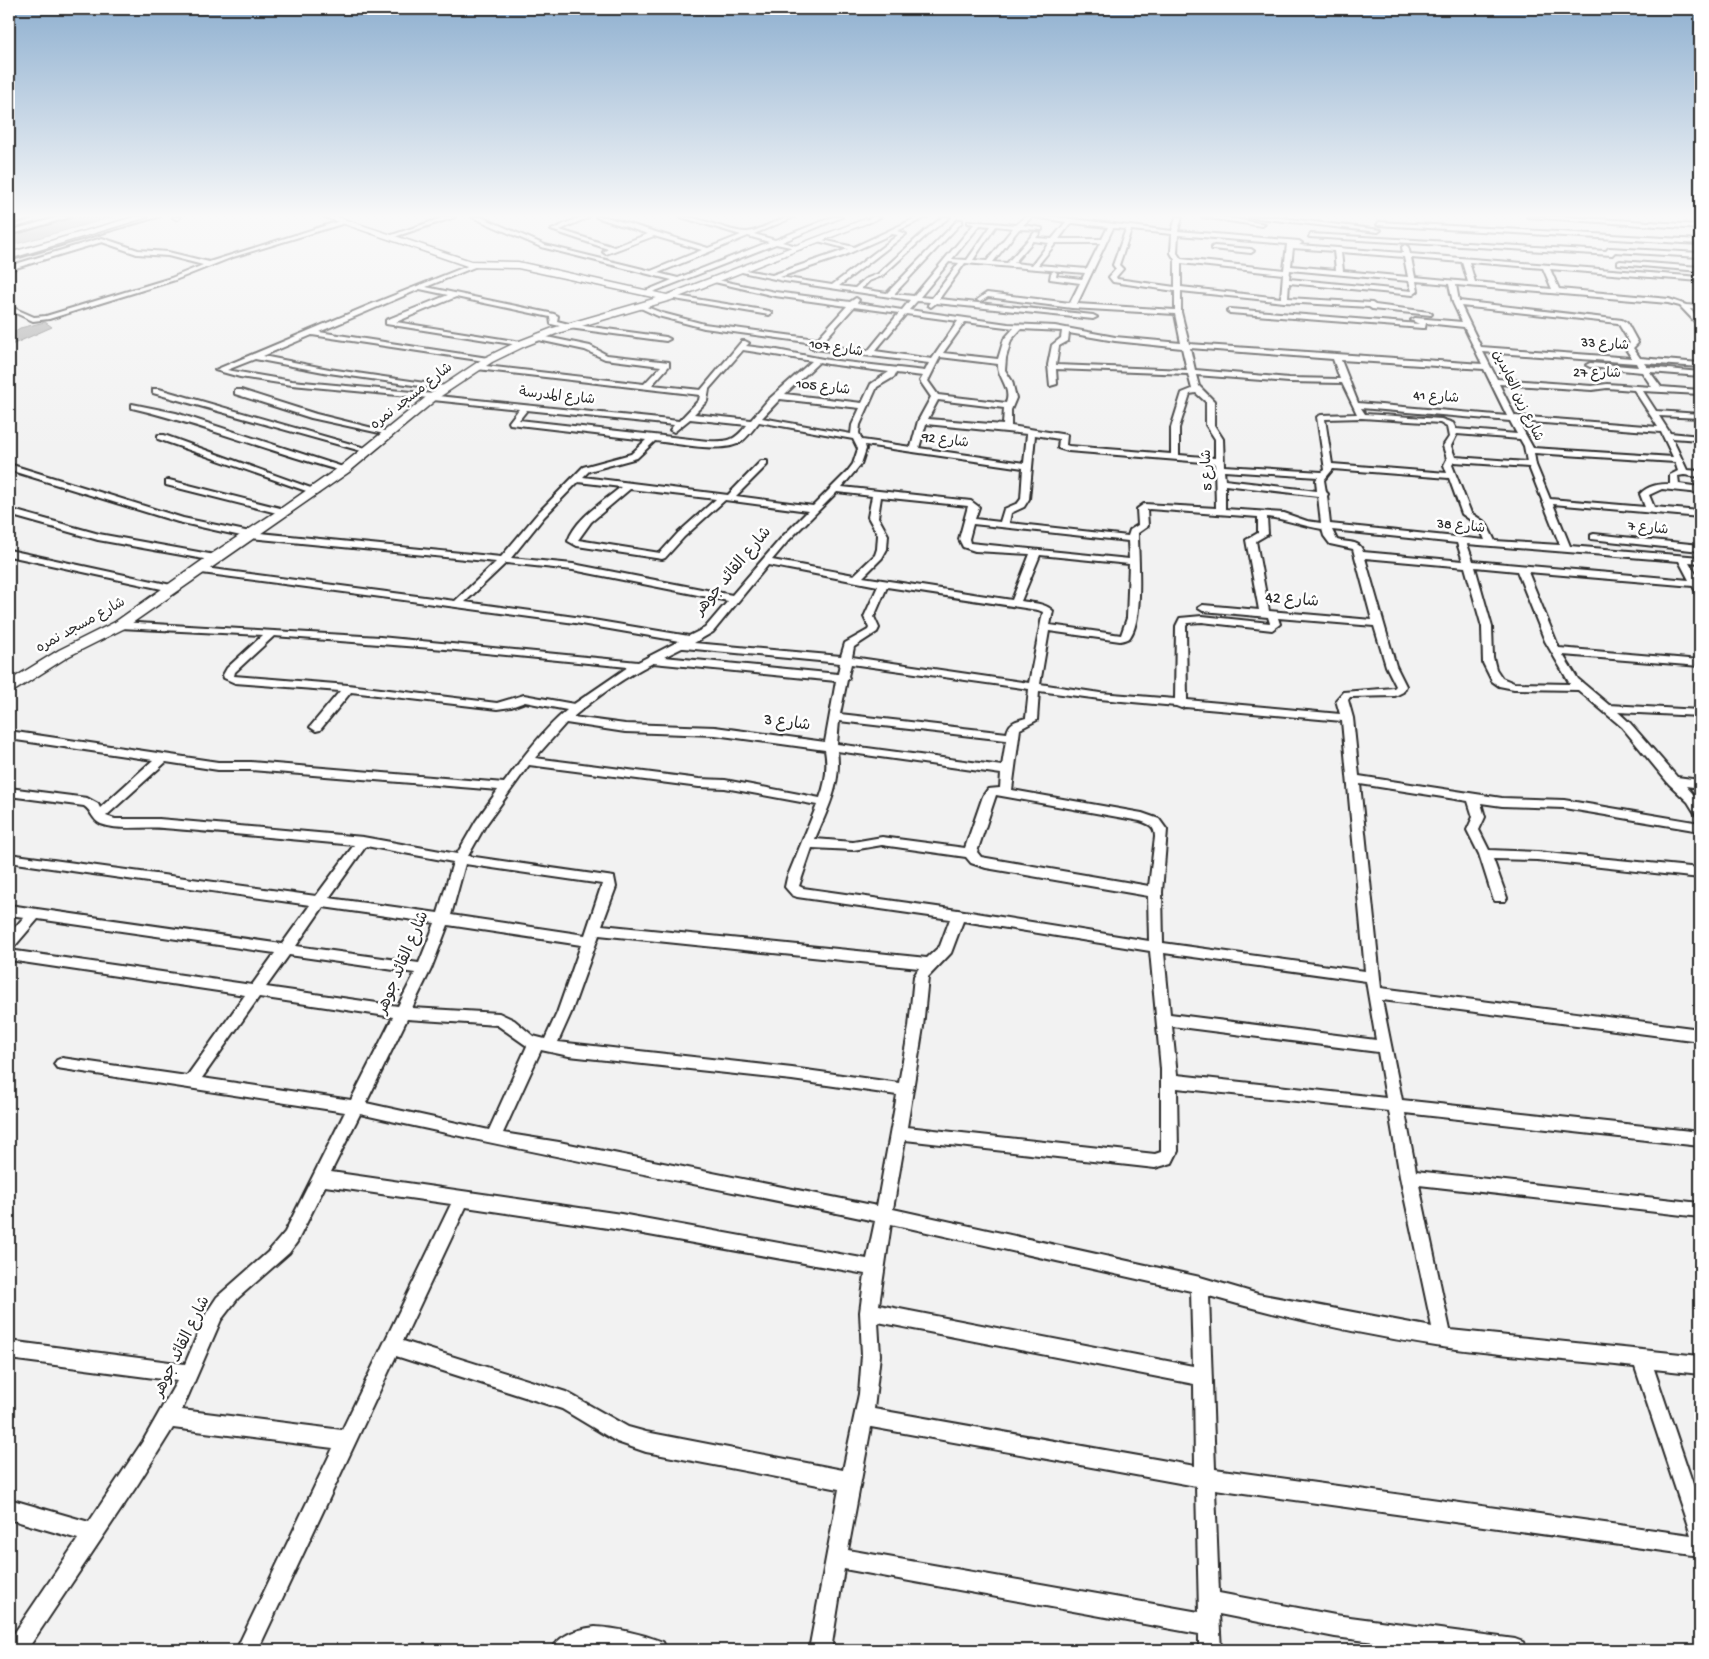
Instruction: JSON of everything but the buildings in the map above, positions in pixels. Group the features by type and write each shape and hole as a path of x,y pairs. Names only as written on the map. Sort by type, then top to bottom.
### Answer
{"street":[{"path":"9,308 33,319 48,318 124,294"},
{"path":"254,356 313,333 401,294"},
{"path":"449,294 552,315 554,316 552,320 554,322 569,326 666,339"},
{"path":"654,294 769,313"},
{"name":"شارع مسجد نمره","path":"9,688 51,660 120,624 285,512 346,468 433,397 482,364 537,337 677,294"},
{"path":"787,294 923,315 1018,327 1066,330 1124,340 1487,367"},
{"path":"806,357 863,294"},
{"path":"870,353 919,294"},
{"path":"923,315 940,294"},
{"path":"1072,306 1078,294"},
{"name":"شارع 5","path":"1177,294 1178,312 1191,372 1198,390 1210,402 1210,425 1219,440 1221,511"},
{"path":"1238,294 1284,300 1372,306 1465,321"},
{"path":"1284,300 1285,294"},
{"path":"1372,294 1372,315 1422,321 1465,321"},
{"name":"شارع زين العابدين","path":"1454,294 1456,303 1478,349 1512,418 1524,437 1532,465 1567,550"},
{"path":"1587,294 1700,308"},
{"path":"889,295 1093,317"},
{"path":"980,300 987,295 1072,306 1178,312"},
{"path":"455,296 390,322 521,344"},
{"path":"1256,296 1257,314"},
{"path":"1456,303 1620,321 1634,343 1629,348 1658,389"},
{"path":"1682,305 1700,325"},
{"path":"638,306 678,320 870,353 1002,362"},
{"path":"1084,333 1093,317 1095,308"},
{"path":"1230,311 1422,326 1422,321"},
{"path":"963,320 927,374 925,384 935,397 1009,406"},
{"path":"1007,428 1007,410 1012,398 1008,381 1001,370 1008,339 1018,327"},
{"path":"1053,384 1052,367 1056,345 1065,339 1066,330"},
{"path":"313,333 482,364 703,393"},
{"path":"666,439 679,423 703,401 703,393 753,333"},
{"path":"537,337 587,348 605,357 666,364 646,387"},
{"name":"شارع 107","path":"741,348 927,374"},
{"name":"شارع 33","path":"1478,349 1700,364"},
{"path":"254,356 329,371 445,388"},
{"name":"شارع المدرسة","path":"254,356 219,370 292,383 679,423"},
{"path":"1584,356 1595,376 1644,369 1700,374"},
{"path":"1336,357 1350,395 1362,416"},
{"path":"526,406 513,422 714,445 739,440 765,407 793,384 817,360"},
{"path":"1052,367 1191,372 1289,380 1346,381"},
{"name":"شارع القائد جوهر","path":"15,1650 124,1489 168,1418 214,1315 227,1297 243,1282 277,1257 284,1248 424,969 443,918 460,859 480,824 526,761 563,719 576,708 645,662 688,642 715,625 735,598 785,539 836,489 857,464 862,449 854,429 876,384 889,376 894,370"},
{"name":"شارع 27","path":"1494,381 1592,388 1595,376 1637,388 1700,392"},
{"path":"1637,388 1665,433 1683,472"},
{"path":"1175,457 1174,435 1176,423 1184,407 1186,393 1198,390"},
{"path":"156,391 368,450"},
{"path":"238,392 314,416 389,434"},
{"name":"شارع 105","path":"778,396 865,406"},
{"path":"914,450 922,421 935,397"},
{"name":"شارع 41","path":"1357,405 1461,412 1700,438"},
{"path":"134,406 174,415 270,447 346,468"},
{"path":"1653,413 1700,416"},
{"name":"شارع 92","path":"687,416 755,421 914,450 1027,466"},
{"path":"922,421 1007,428 1063,436 1061,446 1063,447 1175,457 1322,475 1328,472 1328,466 1321,417 1362,416 1441,421 1450,425 1453,431 1452,439 1447,446 1451,459 1448,465 1467,514 1483,525 1491,544"},
{"path":"1004,524 1006,511 1021,505 1024,499 1031,431"},
{"path":"1453,431 1524,437"},
{"path":"161,437 314,491"},
{"path":"457,605 504,560 540,515 575,479 592,466 634,456 652,438"},
{"path":"1529,450 1679,460"},
{"path":"1451,459 1532,465"},
{"path":"627,487 584,524 575,534 573,541 662,556 681,535 727,498 764,463"},
{"path":"1328,466 1452,476"},
{"path":"9,467 131,506 250,535 573,567 735,598"},
{"path":"1675,486 1674,475 1677,472 1700,474"},
{"path":"1322,475 1320,480 1324,494 1326,526 1332,541 1354,545 1357,548 1393,671 1401,686 1395,693 1346,694 1342,700 1347,718 1374,993 1394,1106 1442,1338"},
{"path":"575,479 815,509"},
{"path":"1221,482 1324,494"},
{"path":"169,483 285,512"},
{"path":"1650,508 1645,492 1664,485 1700,490"},
{"path":"836,489 971,504 974,507 964,539 967,546 1133,562"},
{"path":"856,579 880,556 882,549 883,535 873,516 877,493"},
{"path":"1546,501 1650,508 1700,514"},
{"name":"شارع 38","path":"1133,539 1134,531 1144,526 1141,512 1144,507 1284,516 1300,523 1461,541 1700,560"},
{"path":"9,512 98,537 215,558"},
{"path":"1181,705 1181,626 1184,620 1202,619 1272,627 1275,624 1269,614 1251,540 1263,534 1262,515"},
{"path":"970,521 1133,539 1133,612 1130,630 1125,637 1044,627"},
{"name":"شارع 7","path":"1594,537 1700,548"},
{"path":"1461,541 1469,562 1490,640 1487,658 1496,679 1503,684 1514,686 1581,687"},
{"path":"1015,604 1036,552"},
{"path":"9,553 171,588"},
{"path":"1359,555 1469,562 1698,586"},
{"path":"1682,558 1698,586"},
{"path":"766,562 884,584 1047,609 1048,614 1044,627 1031,720 1016,725 1012,737 1006,792"},
{"path":"1521,568 1548,636 1568,673 1581,687 1634,733 1673,781 1692,799 1700,812"},
{"path":"197,570 575,620 688,642 923,670 1035,688 1181,705 1347,718"},
{"path":"884,584 869,617 874,628 872,632 849,646 829,747 834,766 825,803 792,888 797,892 958,914 1156,946 1373,977"},
{"name":"شارع 42","path":"1203,608 1378,623"},
{"path":"120,624 498,649 844,678"},
{"path":"271,633 231,670 228,675 229,678 348,688 497,706 507,706 524,698 576,708"},
{"path":"1556,651 1700,663"},
{"path":"316,727 348,688"},
{"path":"1606,708 1700,713"},
{"path":"834,717 1012,737"},
{"name":"شارع 3","path":"563,719 625,728 715,731 1007,771"},
{"path":"9,735 218,766 251,766 508,787"},
{"path":"98,817 163,758"},
{"path":"526,761 699,783 724,784 825,803"},
{"path":"1353,780 1474,799 1540,805 1564,804 1700,827"},
{"path":"1673,781 1700,784"},
{"path":"898,1132 1155,1161 1162,1160 1168,1155 1171,1148 1170,1081 1156,946 1155,892 1162,837 1156,822 1142,817 996,791 990,794 970,852"},
{"path":"9,792 87,802 94,807 98,817 115,823 159,824 363,841 460,859 609,880 609,887 564,1013 542,1045 493,1138"},
{"path":"1474,799 1479,817 1474,830 1485,854 1500,898"},
{"path":"190,1082 363,841"},
{"path":"808,843 853,846 882,841 970,852 976,860 986,863 1155,892"},
{"path":"1485,854 1537,856 1700,873"},
{"path":"9,858 443,918 591,935 930,964"},
{"path":"9,910 424,969"},
{"path":"820,1650 850,1481 868,1394 871,1355 870,1312 874,1268 916,1027 921,976 930,964 946,949 958,914"},
{"path":"9,943 34,915"},
{"path":"9,954 404,1012 499,1020 509,1024 529,1041 569,1050 792,1074 905,1090"},
{"path":"1374,993 1700,1035"},
{"path":"1164,1019 1383,1047"},
{"path":"62,1064 356,1107 493,1138 634,1164 884,1215 1200,1285 1258,1302 1442,1338 1700,1365"},
{"path":"1170,1081 1700,1139"},
{"path":"1408,1177 1700,1210"},
{"path":"320,1178 621,1222 874,1268"},
{"path":"247,1650 462,1198"},
{"path":"1200,1285 1210,1650"},
{"path":"870,1312 1204,1377"},
{"path":"391,1346 566,1401 624,1435 646,1442 850,1481"},
{"path":"9,1350 189,1374"},
{"path":"1642,1359 1700,1532"},
{"path":"863,1416 1206,1478 1700,1546"},
{"path":"168,1418 346,1440"},
{"path":"9,1509 93,1533"},
{"path":"837,1558 1210,1625"},
{"path":"1209,1602 1335,1626 1515,1650"},
{"path":"563,1650 581,1640 595,1637 607,1638 655,1650"}],"shaded area":[{"path":"45,322 52,327 9,346 9,335 20,328"}]}
